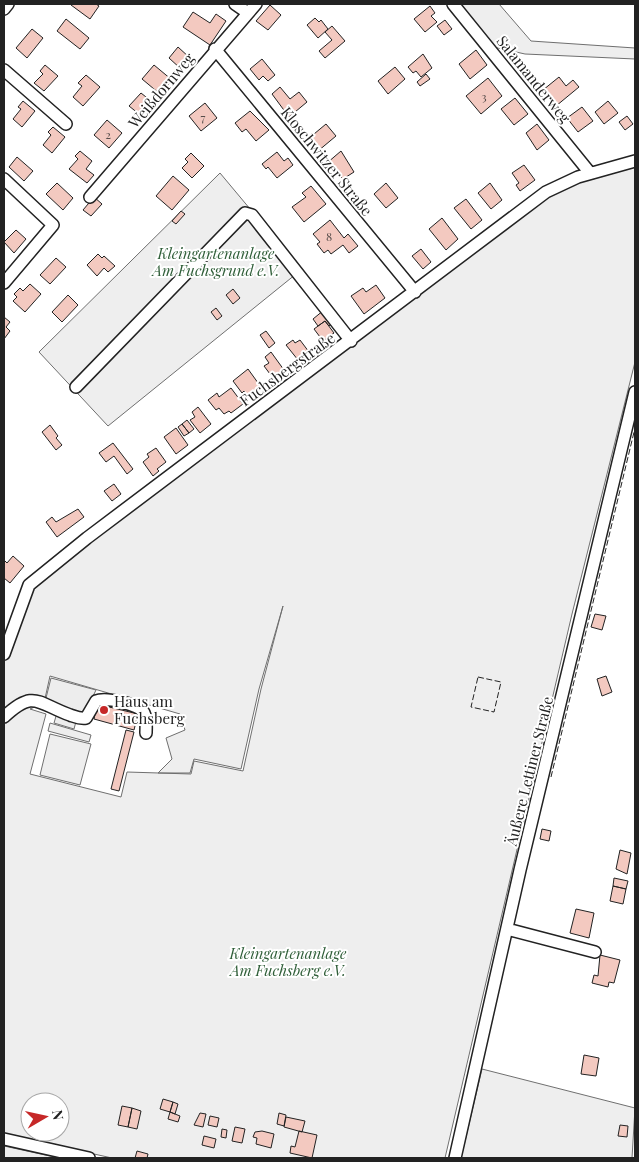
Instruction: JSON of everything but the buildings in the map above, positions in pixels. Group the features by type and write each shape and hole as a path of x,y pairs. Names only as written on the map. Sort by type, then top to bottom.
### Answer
{"street":[{"path":"4,9 8,4"},
{"path":"235,4 248,13"},
{"name":"Weißdornweg","path":"90,197 215,49 256,4"},
{"name":"Salamanderweg","path":"454,4 590,173"},
{"name":"Kloschwitzer Straße","path":"215,49 414,292"},
{"path":"4,70 66,124"},
{"name":"Fuchsbergstraße","path":"4,654 30,586 168,476 351,341 546,192 590,173 635,161"},
{"path":"4,179 54,225 4,283"},
{"path":"76,387 245,213 252,215 351,341"},
{"name":"Äußere Lettiner Straße","path":"454,1158 506,929 635,392"},
{"path":"4,717 21,703 29,700 44,703 53,710 86,718 96,700 108,699 140,708 144,713 146,734"},
{"path":"506,929 595,952"},
{"path":"4,1139 89,1158"}],"green space":[{"path":"453,4 499,4 531,41 635,48 635,59 525,54 489,46"},
{"name":"Kleingartenanlage Am Fuchsberg e.V.","path":"635,162 635,362 572,614 445,1158 112,1158 40,1142 70,1142 70,1092 20,1092 20,1138 4,1134 4,660 29,585 546,192","holes":["283,606 261,689 243,771 194,761 191,774 159,773 190,773 194,759 241,769 259,689","50,676 180,714 185,730 166,738 172,759 158,773 127,772 121,797 30,774 46,714 30,709 44,703"]},
{"name":"Kleingartenanlage Am Fuchsgrund e.V.","path":"220,173 301,270 108,426 39,352"},
{"path":"50,723 91,735 89,742 48,731"},
{"path":"50,734 91,744 80,785 40,775"},
{"path":"482,1069 635,1108 632,1158 461,1158"},
{"path":"4,1146 59,1158 4,1158"}],"shaded area":[{"path":"51,678 96,690 84,715 78,714 74,729 54,723 59,706 45,702"}],"fence":[{"path":"551,777 635,428"},
{"path":"478,677 501,682 494,712 471,707 478,677"}],"place":[{"name":"Haus am Fuchsberg","path":"104,710"}]}
